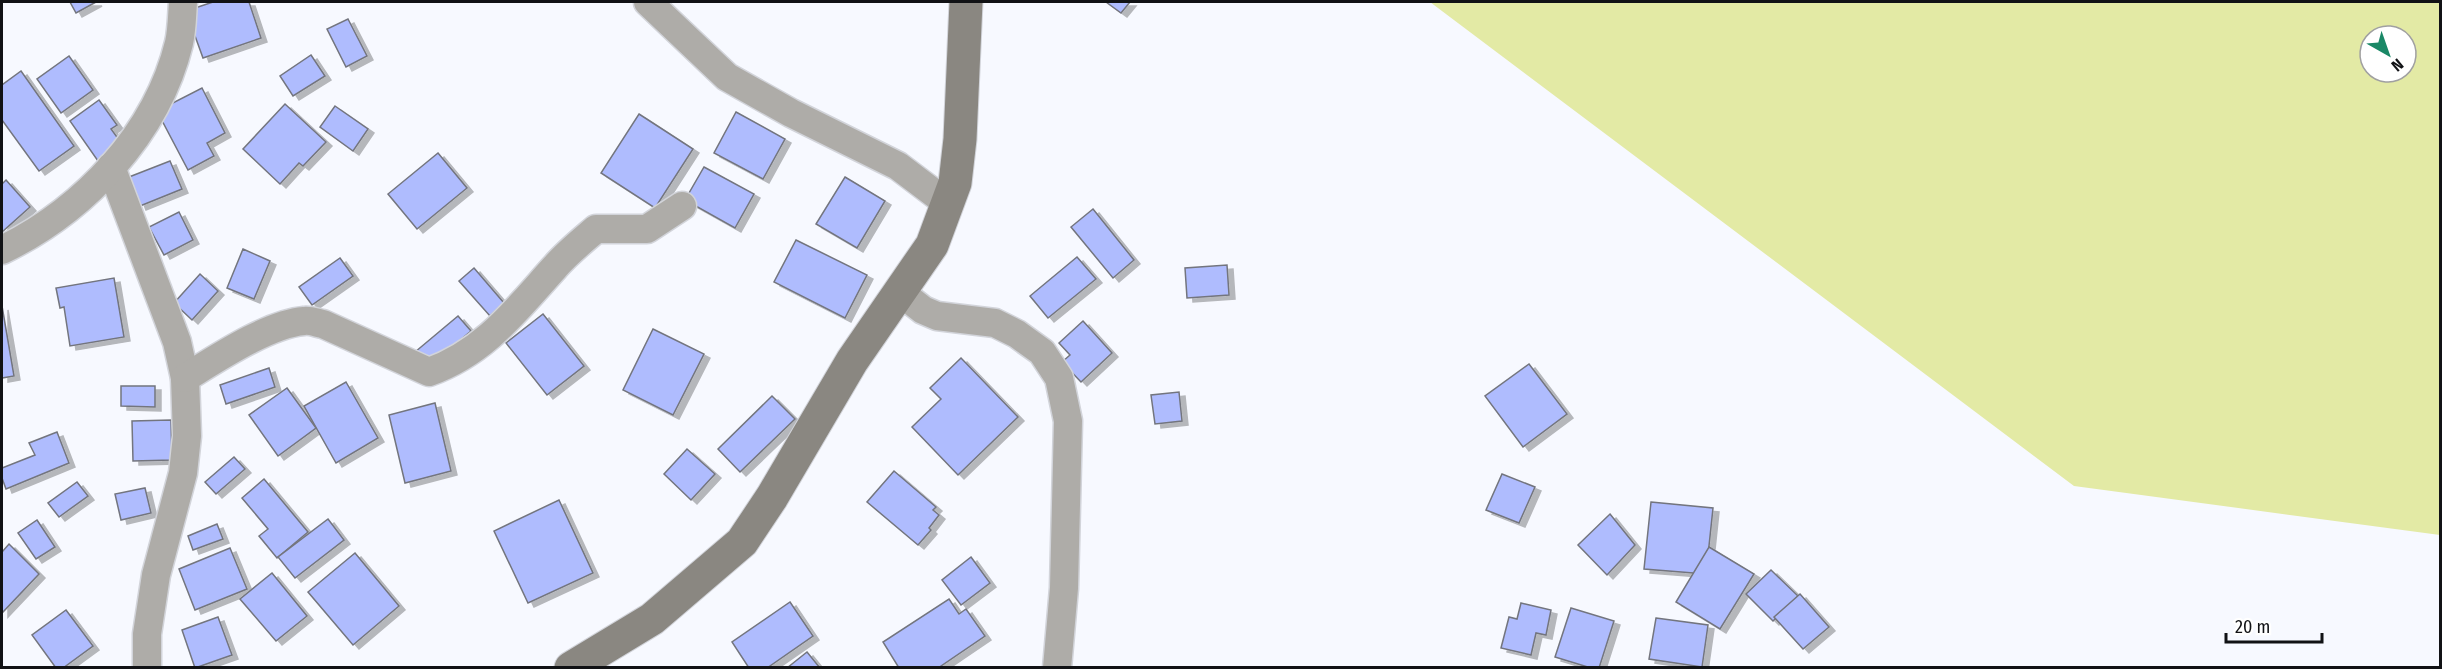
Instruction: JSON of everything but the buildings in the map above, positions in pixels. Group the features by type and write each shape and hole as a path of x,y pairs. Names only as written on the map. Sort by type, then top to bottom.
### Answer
{"main road":[{"path":"580,666 652,619 742,542 772,497 852,361 932,245 955,183 960,138 966,2"}],"street":[{"path":"2,250 33,234 69,208 111,168 137,136 170,72 179,41 183,2"},
{"path":"648,2 727,76 791,113 898,166 947,203"},
{"path":"111,168 177,342 185,378 188,436 183,473 156,575 147,634 147,668"},
{"path":"185,378 236,348 282,327 306,321 323,324 429,372 464,357 481,344 533,293 556,266 596,229 647,229 682,206"},
{"path":"900,292 937,316 995,323 1017,333 1042,352 1059,378 1068,421 1064,588 1057,668"}],"green space":[{"path":"1430,2 2440,2 2440,535 2074,486"}]}
